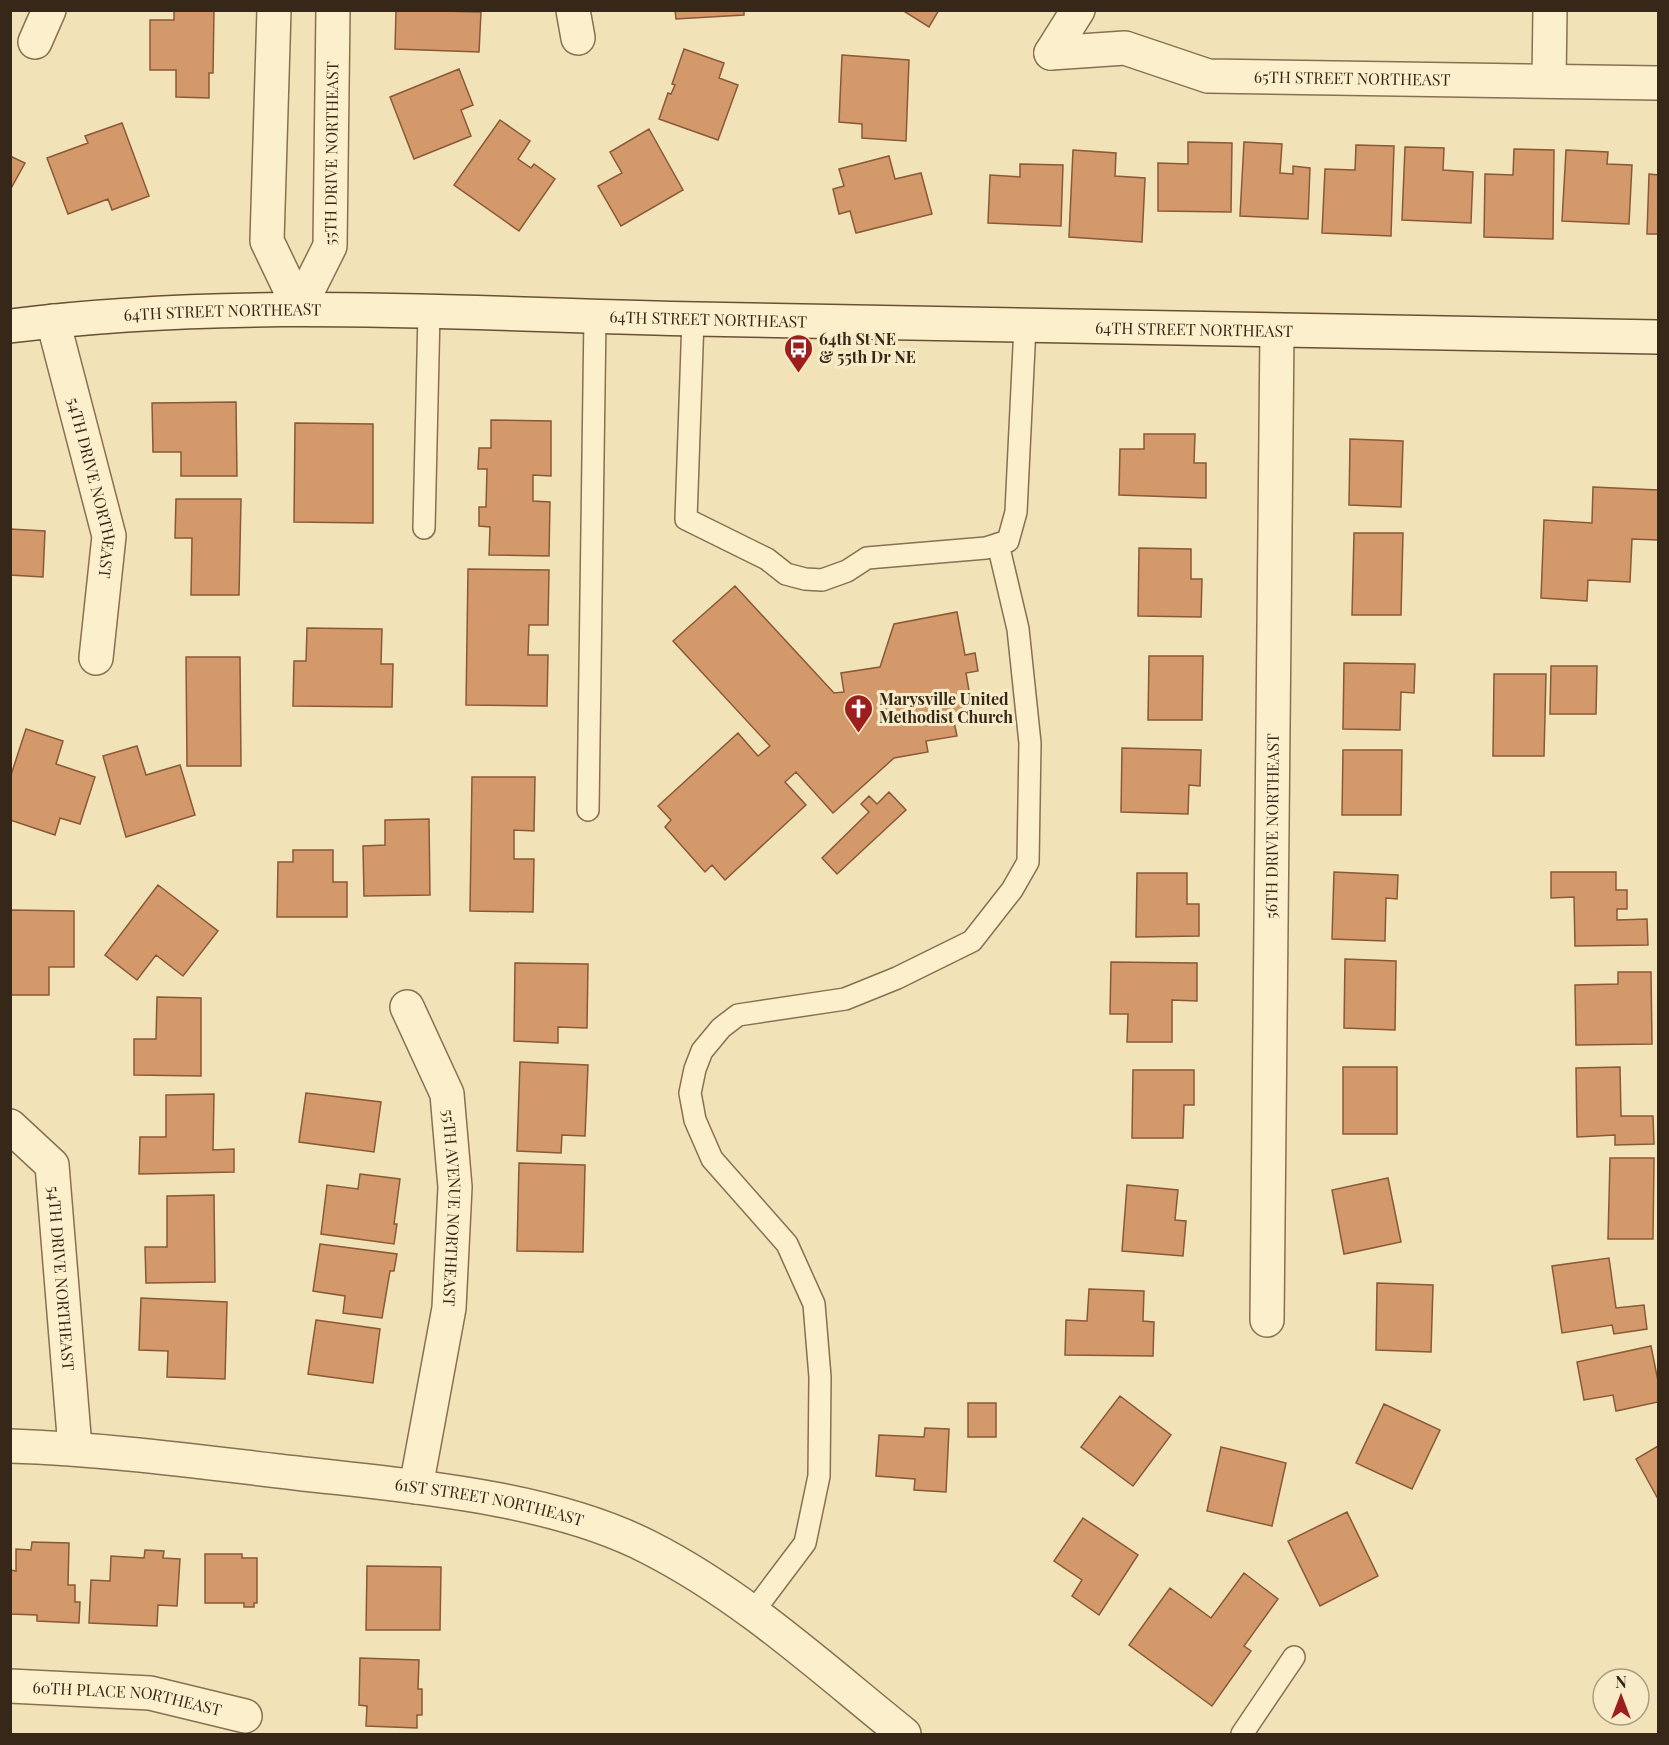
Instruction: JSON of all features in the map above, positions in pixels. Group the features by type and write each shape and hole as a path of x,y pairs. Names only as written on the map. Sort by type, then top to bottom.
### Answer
{"street":[{"path":"36,42 49,10"},
{"path":"274,10 267,241 299,308"},
{"name":"55TH DRIVE NORTHEAST","path":"299,308 330,246 333,10"},
{"name":"65TH STREET NORTHEAST","path":"1078,10 1051,53 1125,48 1208,76 1659,83"},
{"path":"1549,81 1550,10"},
{"name":"64TH STREET NORTHEAST","path":"10,326 53,321 299,308 595,317 1659,337"},
{"name":"54TH DRIVE NORTHEAST","path":"53,321 109,536 96,658"},
{"name":"56TH DRIVE NORTHEAST","path":"1266,1320 1277,331"},
{"name":"55TH AVENUE NORTHEAST","path":"407,1007 447,1094 455,1186 449,1308 416,1487"},
{"name":"54TH DRIVE NORTHEAST","path":"10,1126 52,1165 75,1448"},
{"name":"61ST STREET NORTHEAST","path":"10,1446 75,1448 416,1487 487,1498 583,1521 650,1548 753,1612 904,1734"},
{"name":"60TH PLACE NORTHEAST","path":"10,1686 150,1693 245,1716"}],"lane":[{"path":"424,528 429,313"},
{"path":"588,810 595,317"},
{"path":"693,319 686,519 766,559 786,574 805,579 822,580 847,571 867,558 986,548 1008,541 1016,512 1025,326"},
{"path":"753,1612 805,1543 819,1476 820,1377 814,1304 787,1244 711,1159 695,1120 690,1093 695,1069 702,1051 721,1028 738,1015 845,999 897,978 972,941 1012,890 1028,861 1030,743 1018,629 998,544"},
{"path":"1242,1734 1294,1657"}],"building":[{"path":"174,10 214,10 213,73 209,73 209,98 176,97 176,70 150,70 150,20 174,20"},
{"path":"396,10 481,12 479,52 395,49"},
{"path":"675,10 744,10 744,15 676,19"},
{"path":"902,10 939,10 929,27"},
{"path":"684,49 724,63 719,78 738,85 718,140 659,119 668,93 671,94 675,85 672,84"},
{"path":"842,55 909,60 906,141 862,138 862,124 839,122"},
{"path":"459,69 473,105 461,110 471,136 414,159 390,97"},
{"path":"500,120 530,141 518,159 531,168 534,164 555,179 519,231 454,185"},
{"path":"122,123 149,196 112,210 108,199 68,214 47,158 88,143 85,136"},
{"path":"649,129 683,190 621,226 598,186 622,173 610,152"},
{"path":"1188,142 1232,143 1231,212 1158,211 1158,163 1188,164"},
{"path":"1244,142 1282,144 1280,173 1293,174 1293,166 1310,168 1308,219 1240,216"},
{"path":"1356,145 1394,146 1391,236 1322,233 1325,169 1355,170"},
{"path":"1405,147 1444,148 1443,170 1473,172 1471,223 1402,220"},
{"path":"1514,149 1554,150 1553,239 1484,237 1485,174 1513,175"},
{"path":"1073,150 1116,153 1115,176 1145,178 1142,242 1069,237"},
{"path":"1566,150 1608,152 1607,164 1632,165 1629,224 1562,221"},
{"path":"10,156 25,163 10,190"},
{"path":"889,156 895,179 921,173 932,214 856,233 850,211 839,214 833,189 844,186 839,169"},
{"path":"1020,164 1063,165 1061,226 988,223 990,175 1020,177"},
{"path":"1649,174 1658,175 1658,234 1647,234"},
{"path":"236,402 237,476 181,476 181,452 153,452 152,403"},
{"path":"491,420 551,421 551,476 533,475 533,501 550,502 549,556 489,555 490,527 479,526 479,507 486,507 487,469 478,469 479,448 491,448"},
{"path":"295,423 373,424 373,523 294,522"},
{"path":"1144,434 1195,434 1194,463 1206,463 1206,498 1119,495 1120,449 1144,449"},
{"path":"1350,439 1403,441 1401,507 1349,505"},
{"path":"1593,487 1658,490 1658,540 1632,539 1630,582 1588,580 1587,601 1541,598 1544,520 1592,523"},
{"path":"176,499 241,499 239,595 191,595 192,538 175,538"},
{"path":"10,529 45,531 43,577 10,575"},
{"path":"1354,533 1403,533 1401,615 1352,615"},
{"path":"1139,548 1191,549 1191,579 1202,579 1201,617 1138,616"},
{"path":"468,569 549,570 548,625 529,625 528,655 548,655 547,706 466,705"},
{"name":"Marysville United Methodist Church","path":"735,586 834,693 844,692 841,673 880,667 894,624 957,612 965,655 975,653 978,671 966,673 973,714 953,717 957,736 926,741 928,752 894,758 833,813 796,772 785,782 806,805 725,880 712,865 705,872 665,827 671,820 658,806 738,733 758,756 770,746 673,641"},
{"path":"307,628 382,629 381,664 393,664 392,707 293,706 294,661 306,661"},
{"path":"1149,656 1203,656 1202,720 1148,720"},
{"path":"186,657 240,657 241,766 187,766"},
{"path":"1344,663 1415,664 1414,693 1401,692 1400,730 1343,729"},
{"path":"1551,666 1597,666 1596,714 1550,714"},
{"path":"1494,674 1546,674 1544,756 1493,756"},
{"path":"26,729 63,741 56,764 95,777 80,824 60,818 55,835 10,820 10,778"},
{"path":"137,746 146,775 180,765 195,815 126,837 103,756"},
{"path":"1122,748 1201,750 1200,786 1189,785 1188,814 1121,812"},
{"path":"1343,750 1402,750 1401,815 1342,815"},
{"path":"472,777 535,777 534,831 514,830 514,859 534,859 533,912 470,911"},
{"path":"889,792 906,810 837,874 822,858 869,812 861,804 869,796 877,804"},
{"path":"429,819 430,895 364,896 363,846 385,845 385,820"},
{"path":"293,850 333,850 333,882 347,882 347,917 277,917 278,862 293,862"},
{"path":"1334,872 1398,875 1397,899 1386,898 1385,941 1332,939"},
{"path":"1551,872 1616,872 1616,890 1627,890 1627,909 1617,909 1617,920 1647,919 1648,945 1575,946 1574,897 1551,898"},
{"path":"1137,873 1187,873 1187,904 1199,904 1199,936 1136,937"},
{"path":"158,885 218,931 183,976 156,955 137,980 105,955"},
{"path":"10,910 74,911 74,967 49,967 49,995 10,995"},
{"path":"1345,959 1396,961 1395,1030 1344,1028"},
{"path":"1111,962 1197,963 1197,1001 1172,1000 1172,1042 1127,1042 1128,1014 1110,1014"},
{"path":"515,963 588,964 587,1028 558,1027 558,1043 514,1041"},
{"path":"1618,972 1651,972 1652,1044 1576,1045 1575,985 1618,984"},
{"path":"157,997 201,998 201,1076 134,1075 134,1039 156,1039"},
{"path":"520,1062 588,1065 585,1136 562,1135 561,1153 517,1151"},
{"path":"1343,1067 1397,1067 1397,1134 1343,1134"},
{"path":"1620,1067 1621,1116 1653,1116 1654,1144 1615,1145 1615,1135 1577,1137 1576,1068"},
{"path":"1133,1070 1194,1070 1194,1105 1184,1105 1183,1138 1132,1138"},
{"path":"306,1093 381,1102 374,1152 299,1142"},
{"path":"214,1094 213,1150 234,1149 234,1172 139,1174 140,1137 166,1137 166,1095"},
{"path":"1610,1158 1654,1158 1653,1239 1608,1239"},
{"path":"519,1163 585,1165 583,1252 517,1251"},
{"path":"360,1174 400,1179 394,1224 397,1224 394,1244 321,1234 327,1185 358,1189"},
{"path":"1388,1178 1401,1242 1344,1254 1332,1190"},
{"path":"1127,1185 1178,1190 1175,1220 1186,1221 1183,1256 1122,1251"},
{"path":"214,1195 215,1282 146,1283 145,1247 167,1247 167,1196"},
{"path":"320,1244 397,1254 394,1271 390,1271 382,1318 343,1313 345,1296 313,1291"},
{"path":"1609,1258 1616,1308 1644,1305 1647,1329 1614,1334 1612,1325 1562,1333 1552,1266"},
{"path":"1377,1283 1433,1285 1431,1352 1376,1350"},
{"path":"1089,1289 1144,1291 1143,1321 1154,1322 1153,1356 1065,1355 1066,1320 1087,1321"},
{"path":"141,1298 227,1302 225,1379 167,1377 168,1351 139,1350"},
{"path":"316,1320 380,1329 373,1383 308,1374"},
{"path":"1651,1346 1658,1381 1658,1402 1616,1411 1613,1395 1584,1400 1577,1362"},
{"path":"1120,1396 1171,1435 1133,1486 1081,1447"},
{"path":"968,1403 996,1403 996,1437 968,1437"},
{"path":"1384,1404 1440,1430 1412,1489 1356,1463"},
{"path":"925,1428 949,1429 946,1492 914,1490 915,1479 876,1476 879,1435 924,1437"},
{"path":"1658,1446 1658,1499 1636,1459"},
{"path":"1221,1447 1286,1463 1272,1526 1207,1511"},
{"path":"1347,1512 1378,1576 1320,1606 1288,1541"},
{"path":"1083,1518 1138,1555 1099,1615 1072,1596 1082,1580 1054,1561"},
{"path":"32,1542 69,1543 68,1585 75,1585 75,1602 80,1602 79,1623 37,1621 37,1615 10,1614 10,1570 16,1571 16,1549 31,1550"},
{"path":"145,1550 164,1551 163,1558 180,1559 177,1606 158,1605 157,1626 89,1623 91,1580 110,1581 111,1556 144,1558"},
{"path":"205,1554 242,1554 242,1558 257,1558 257,1603 254,1603 254,1607 244,1607 244,1603 205,1603"},
{"path":"367,1566 441,1567 440,1630 366,1630"},
{"path":"1244,1573 1278,1599 1244,1646 1251,1651 1212,1706 1129,1645 1170,1588 1211,1618"},
{"path":"360,1658 419,1660 418,1689 422,1689 422,1715 417,1715 417,1728 366,1726 367,1706 359,1705"}],"place":[{"name":"64th St NE & 55th Dr NE","path":"798,374"},
{"name":"Marysville United Methodist Church","path":"858,734"}]}
